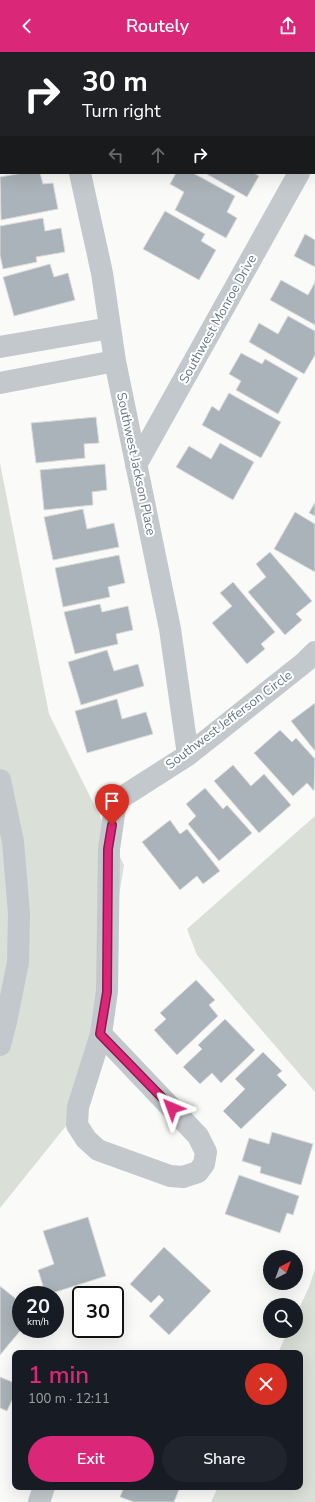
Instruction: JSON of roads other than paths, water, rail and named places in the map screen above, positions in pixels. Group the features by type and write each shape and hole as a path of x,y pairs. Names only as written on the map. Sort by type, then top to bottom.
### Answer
{"street":[{"name":"Southwest Jackson Place","path":"80,174 102,273 115,361 170,629 188,755"},
{"name":"Southwest Monroe Drive","path":"136,465 298,174"},
{"path":"0,347 110,328"},
{"path":"0,383 115,361"},
{"name":"Southwest Jefferson Circle","path":"100,1034 198,1136 206,1152 204,1164 198,1172 183,1176 170,1176 98,1150 86,1139 77,1125 78,1107 100,1034 107,992 108,849 116,801 188,755 305,662 315,652"},
{"path":"0,780 12,842 19,913 18,962 0,1045"},
{"path":"39,1502 43,1490"}]}
